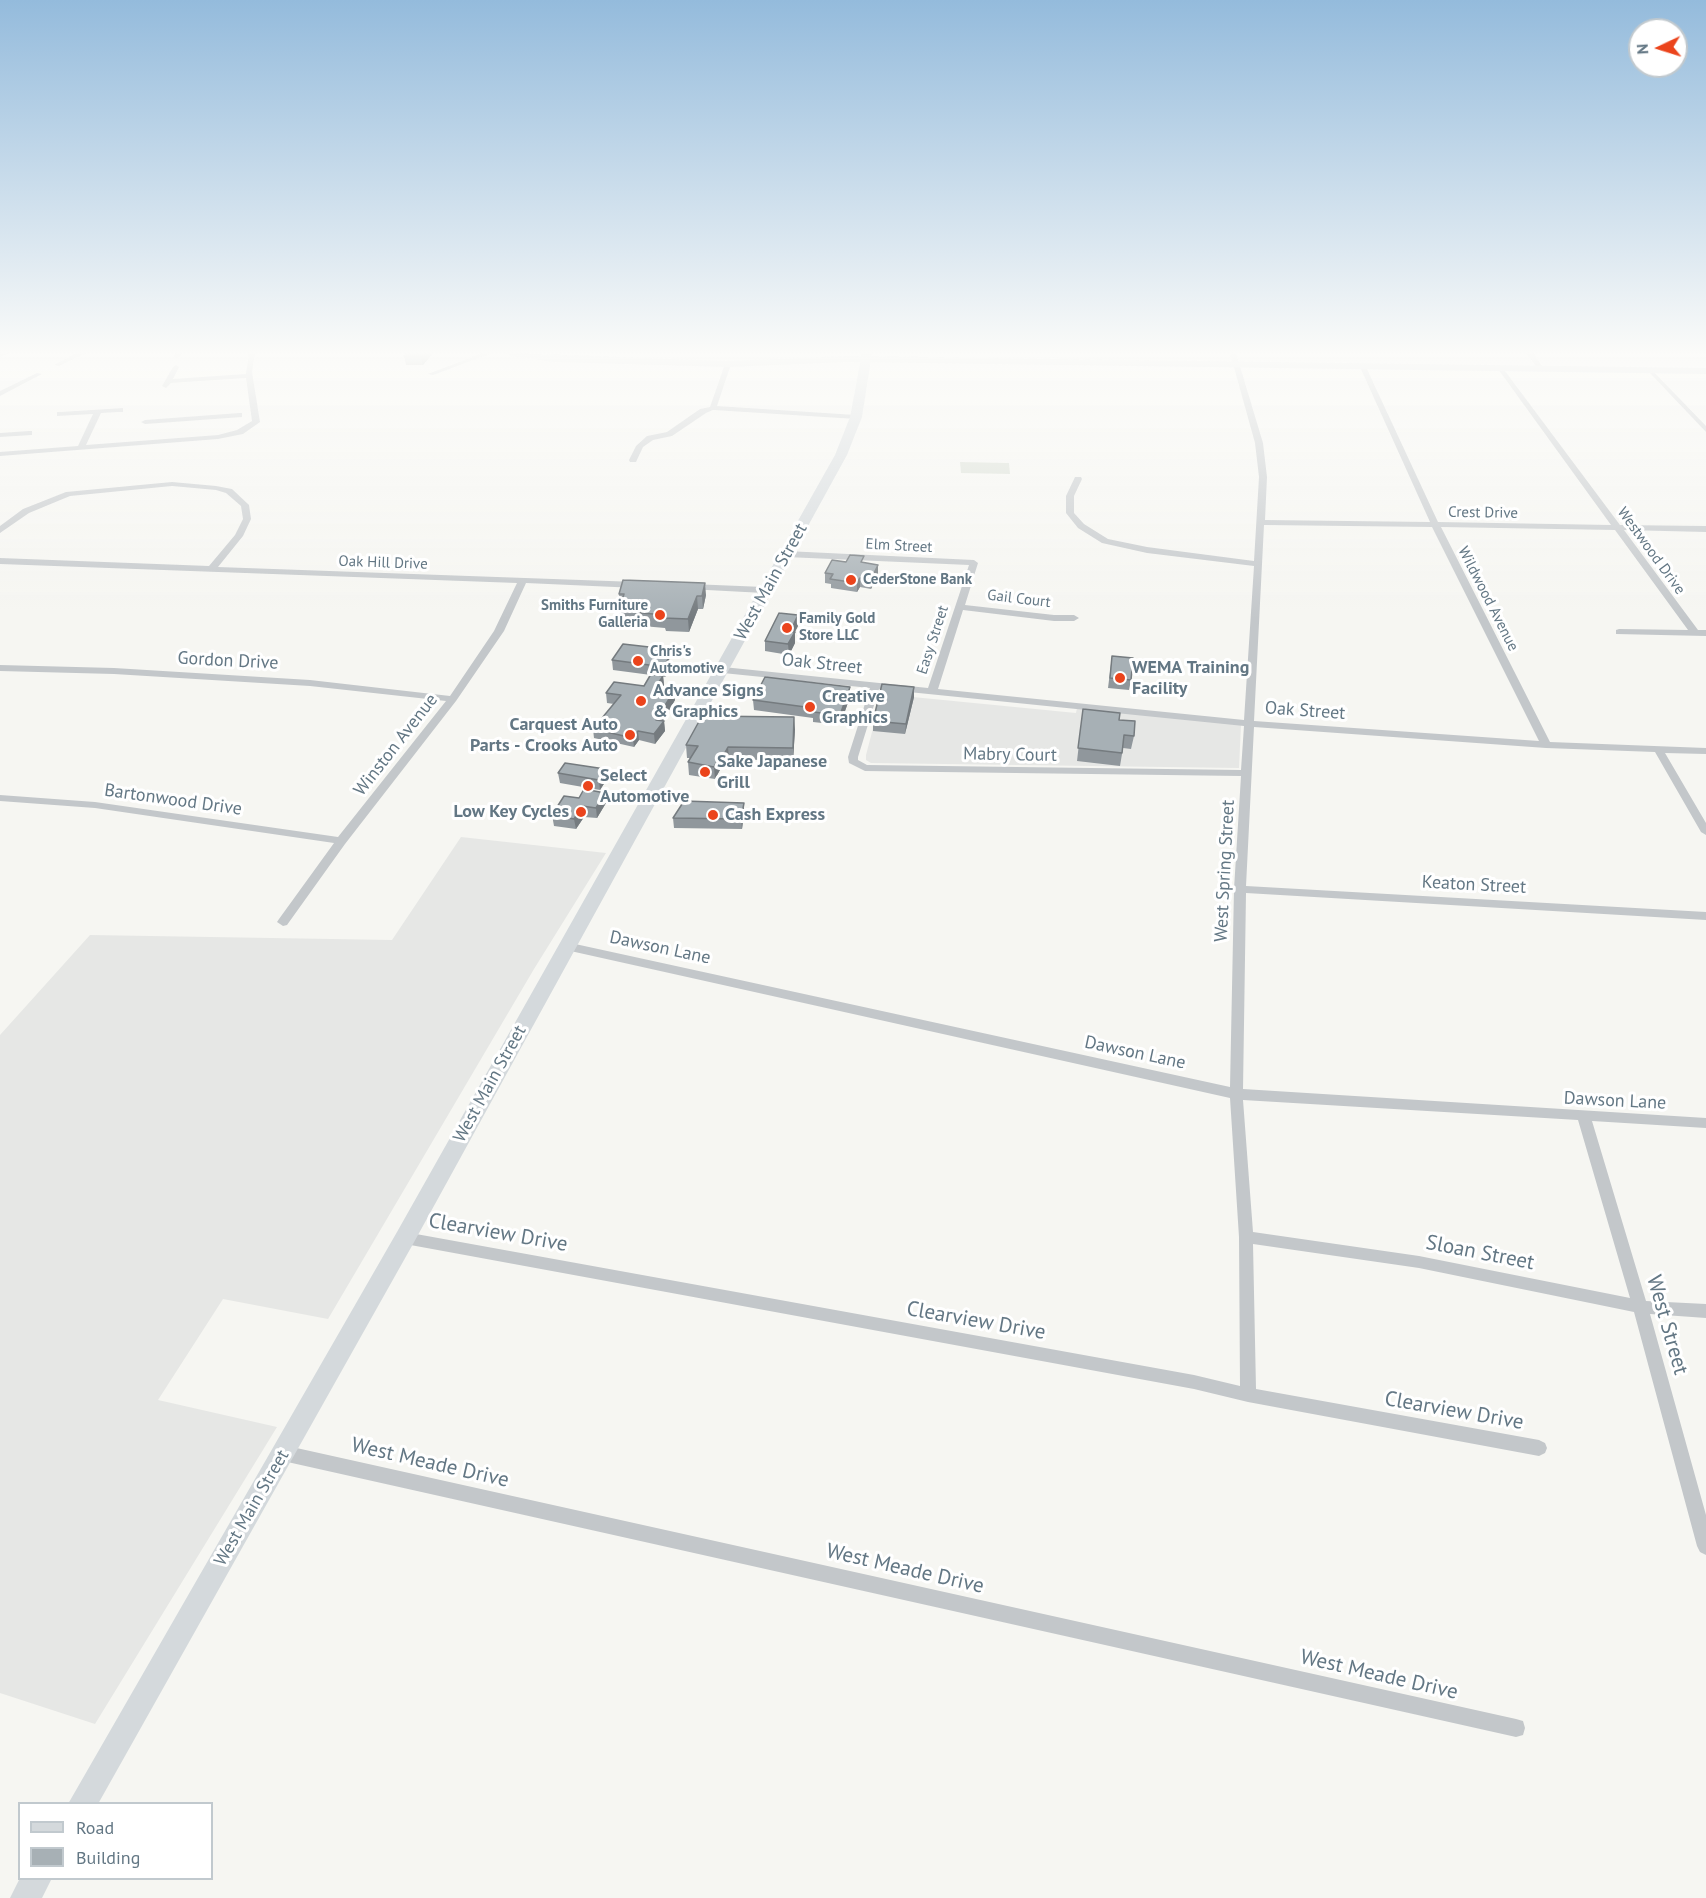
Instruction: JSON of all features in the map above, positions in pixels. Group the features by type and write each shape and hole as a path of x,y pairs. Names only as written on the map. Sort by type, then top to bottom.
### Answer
{"main road":[{"name":"West Main Street","path":"83,1802 405,1238 566,946 723,670 764,590 841,455 846,442"},
{"path":"25,1898 36,1880"}],"street":[{"path":"81,448 84,442"},
{"path":"0,454 155,442"},
{"path":"633,460 640,446 646,442"},
{"name":"West Spring Street","path":"1248,1395 1246,1237 1236,1094 1240,889 1263,477 1262,457 1258,442"},
{"name":"Wildwood Avenue","path":"1397,442 1436,526 1546,745"},
{"name":"Westwood Drive","path":"1554,442 1695,633"},
{"path":"1078,479 1070,496 1070,513 1080,526 1105,541 1147,550 1258,564"},
{"path":"0,530 26,511 69,494 172,484 216,488 229,491 245,505 247,519 239,536 212,570"},
{"name":"Crest Drive","path":"1260,522 1706,529"},
{"name":"Elm Street","path":"786,554 974,563"},
{"name":"Oak Hill Drive","path":"0,561 651,586"},
{"name":"Easy Street","path":"932,692 974,563"},
{"name":"Winston Avenue","path":"283,922 341,841 453,699 499,632 522,582"},
{"path":"686,587 764,590"},
{"name":"Gail Court","path":"960,607 1054,618 1074,618"},
{"path":"1619,632 1706,633"},
{"name":"Gordon Drive","path":"0,668 114,671 310,683 453,699"},
{"name":"Oak Street","path":"723,670 1251,724 1546,745 1706,752"},
{"name":"Mabry Court","path":"875,686 853,757 853,761 865,768 1247,773"},
{"path":"1658,749 1706,832"},
{"name":"Bartonwood Drive","path":"0,798 94,805 341,841"},
{"name":"Keaton Street","path":"1240,889 1706,916"},
{"name":"Dawson Lane","path":"566,946 1236,1094 1706,1123"},
{"name":"West Street","path":"1584,1117 1640,1307 1706,1546"},
{"name":"Sloan Street","path":"1246,1237 1419,1262 1640,1307 1706,1311"},
{"name":"Clearview Drive","path":"405,1238 1194,1382 1248,1395 1539,1448"},
{"name":"West Meade Drive","path":"283,1454 1516,1728"}],"shaded area":[{"path":"960,462 1009,463 1010,474 961,473"},
{"path":"882,694 1076,713 1077,708 1241,725 1239,768 871,763 866,760 866,755"},
{"path":"461,837 606,853 534,969 328,1319 223,1299 158,1400 277,1427 95,1724 0,1693 0,1035 90,935 392,940"}],"building":[{"path":"850,555 864,556 861,562 878,565 871,579 860,578 857,583 830,579 833,574 825,573 832,560 846,562"},
{"path":"623,580 705,583 702,596 697,596 688,619 619,611 624,594 619,594"},
{"path":"779,613 798,615 790,632 795,632 788,644 765,641"},
{"path":"623,644 658,648 653,655 669,657 664,667 612,660"},
{"path":"1112,656 1133,658 1131,680 1110,678"},
{"path":"651,674 663,676 655,688 674,691 656,720 664,721 654,734 638,731 633,738 593,729 621,695 606,693 614,682 644,686"},
{"path":"765,677 850,687 840,715 813,712 813,708 753,700"},
{"path":"882,684 914,687 906,724 873,721"},
{"path":"1083,709 1120,713 1119,720 1135,721 1134,736 1124,735 1122,753 1078,748"},
{"path":"702,716 794,717 793,748 728,747 723,756 720,755 714,767 688,762 698,746 686,745"},
{"path":"565,763 605,769 599,780 558,773"},
{"path":"584,789 605,793 596,808 582,806 574,819 552,815 564,796 579,798"},
{"path":"684,801 744,803 741,819 673,818"}],"place":[{"name":"CederStone Bank","path":"851,580"},
{"name":"Smiths Furniture Galleria","path":"660,615"},
{"name":"Family Gold Store LLC","path":"787,628"},
{"name":"Chris's Automotive","path":"638,661"},
{"name":"WEMA Training Facility","path":"1120,678"},
{"name":"Advance Signs & Graphics","path":"641,701"},
{"name":"Creative Graphics","path":"810,707"},
{"name":"Carquest Auto Parts - Crooks Auto","path":"630,735"},
{"name":"Sake Japanese Grill","path":"705,772"},
{"name":"Select Automotive","path":"588,786"},
{"name":"Low Key Cycles","path":"581,812"},
{"name":"Cash Express","path":"713,815"}]}
